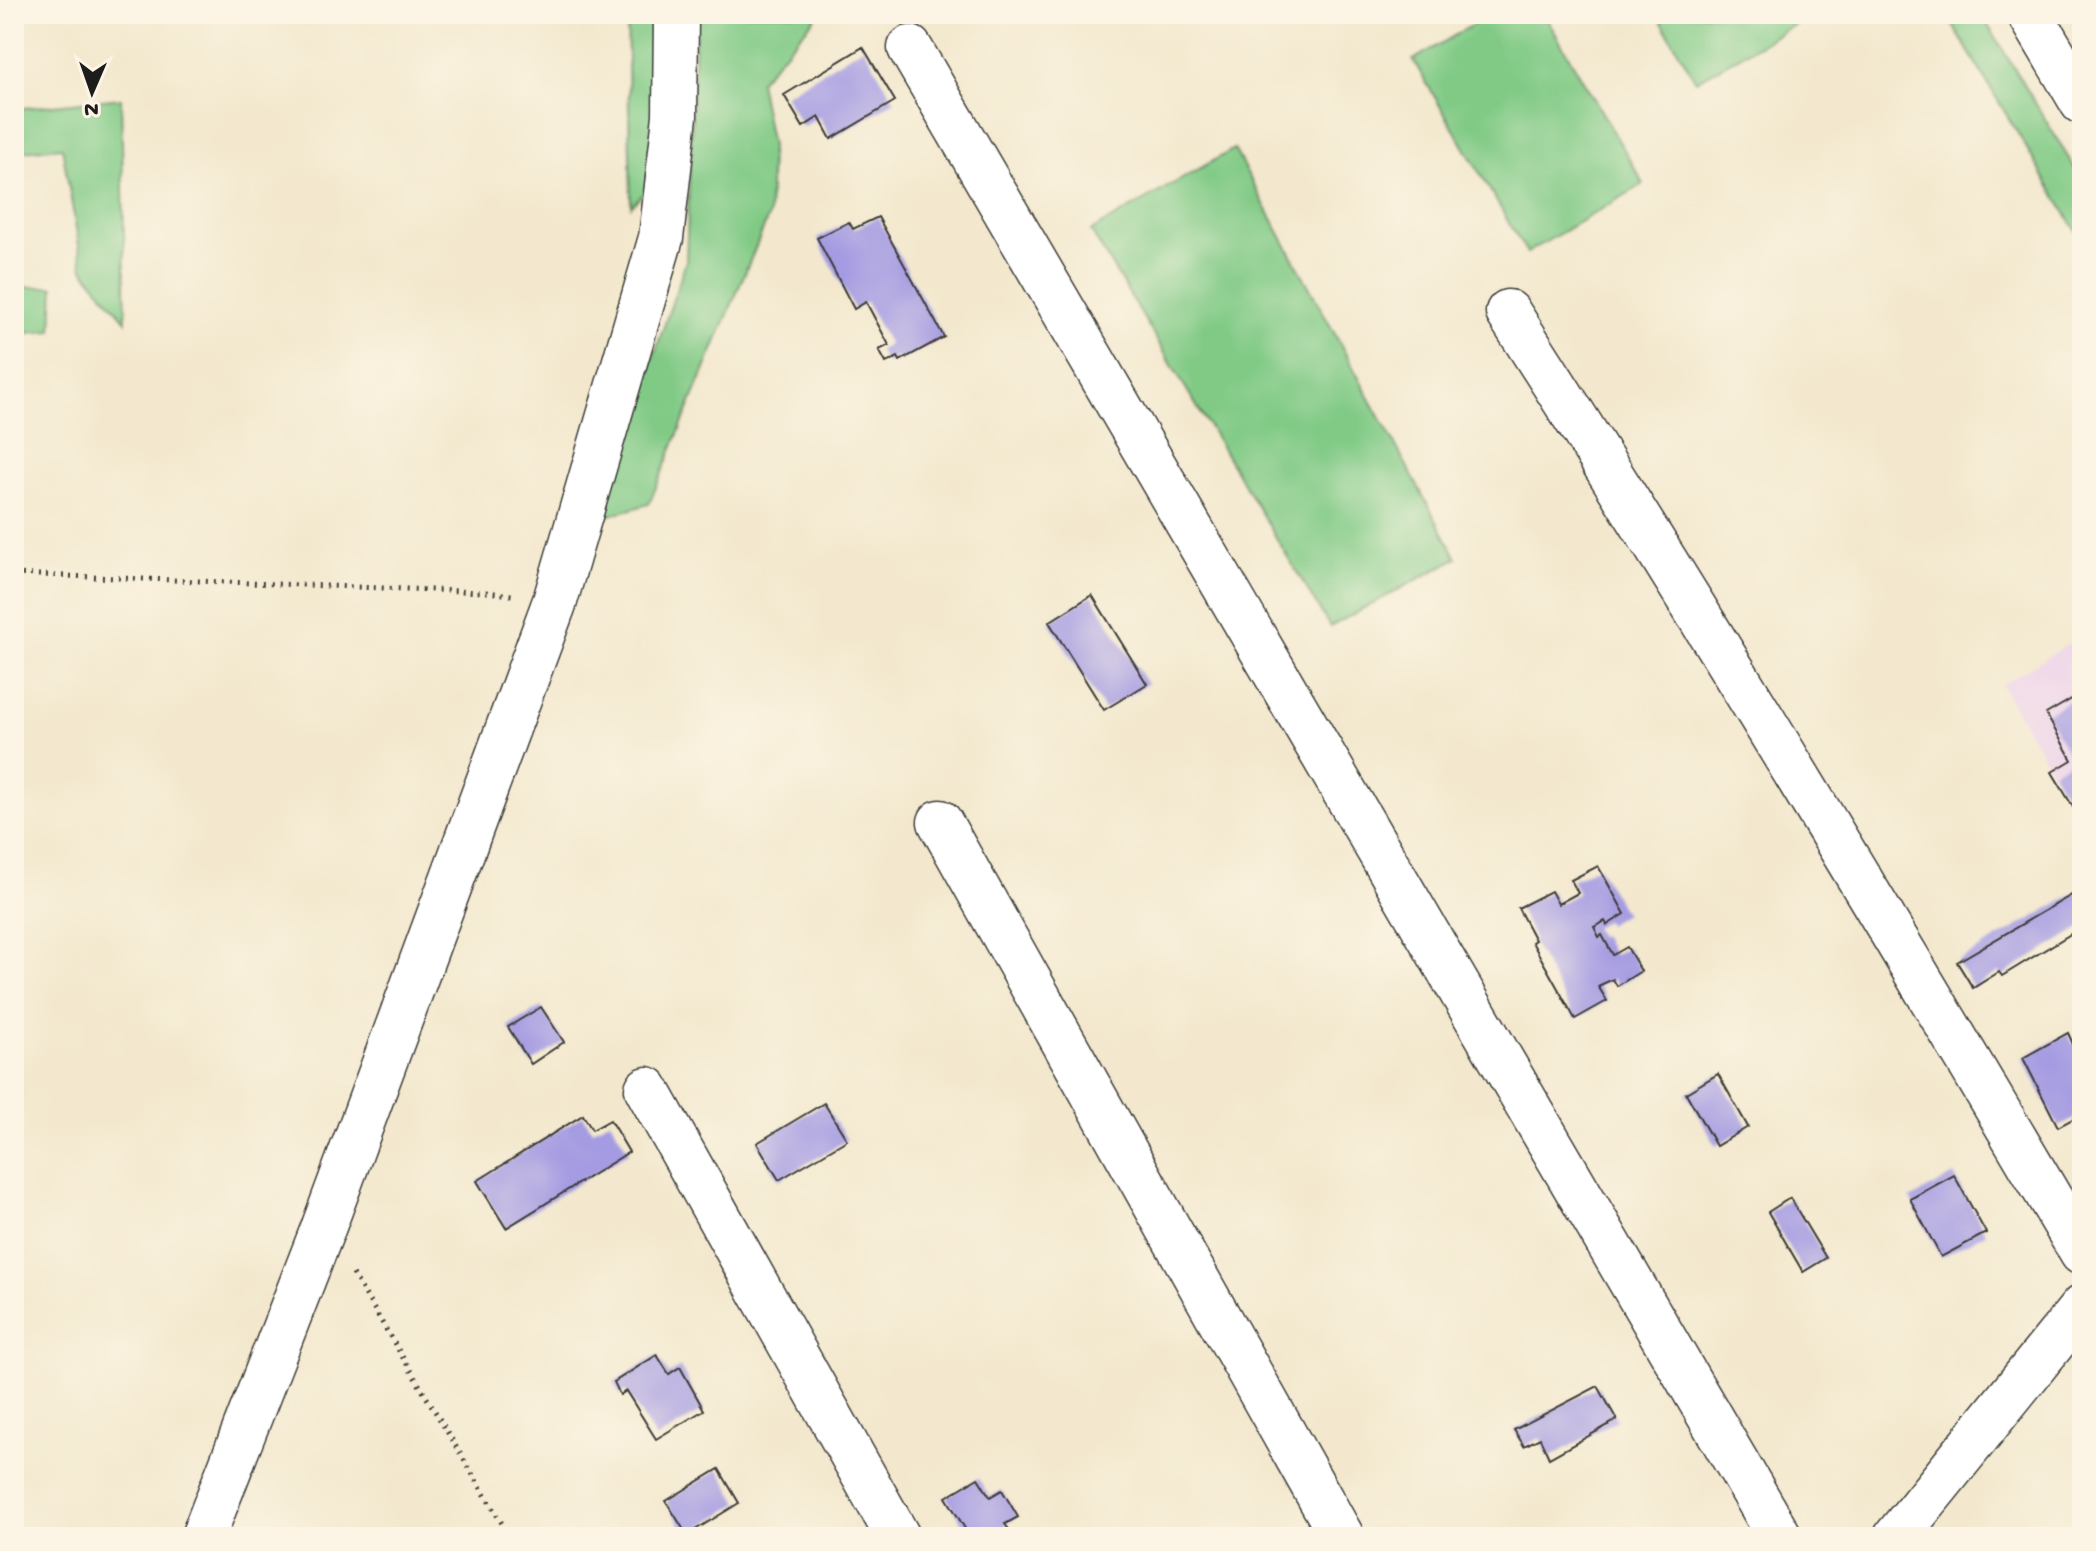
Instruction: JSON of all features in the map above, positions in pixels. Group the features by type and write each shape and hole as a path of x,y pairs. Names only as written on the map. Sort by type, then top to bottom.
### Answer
{"street":[{"path":"203,1537 324,1226 555,601 661,238 675,116 676,14"},
{"path":"2030,14 2082,102"},
{"path":"910,48 1780,1537"},
{"path":"1508,312 1657,543 1926,987 2082,1253"},
{"path":"940,822 1342,1537"},
{"path":"647,1089 898,1537"},
{"path":"1896,1537 2082,1307"}],"path":[{"path":"14,574 486,592 555,601"},
{"path":"324,1226 510,1537"}],"shaded area":[{"path":"2082,636 2082,822 2001,685"}],"green space":[{"path":"627,14 661,14 658,179 631,206"},
{"path":"696,14 819,14 759,81 771,146 769,215 649,504 599,518 686,261"},
{"path":"1491,14 1544,14 1644,184 1527,253 1413,60"},
{"path":"1657,14 1813,14 1696,81"},
{"path":"1946,14 1981,14 2082,180 2082,240"},
{"path":"121,98 126,321 83,269 62,147 14,152 14,109"},
{"path":"1234,149 1457,558 1330,627 1091,231"},
{"path":"14,287 54,287 52,331 14,334"}],"building":[{"path":"863,47 895,101 831,139 819,117 803,127 784,95"},
{"path":"878,217 944,337 900,361 898,357 886,363 879,350 889,345 866,302 854,309 817,238 849,222 853,229"},
{"path":"1092,595 1147,684 1104,710 1049,622"},
{"path":"2082,693 2082,822 2052,772 2072,760 2046,714"},
{"path":"1598,866 1625,914 1607,925 1605,921 1594,927 1613,955 1627,947 1641,971 1617,986 1613,979 1598,986 1607,1001 1575,1019 1532,942 1535,940 1518,908 1551,891 1558,904 1578,893 1571,880"},
{"path":"2082,889 2082,927 2002,976 1999,972 1973,988 1957,962"},
{"path":"541,1007 564,1042 531,1064 508,1027"},
{"path":"2068,1033 2073,1044 2082,1039 2082,1114 2058,1127 2023,1058"},
{"path":"1718,1074 1748,1127 1716,1146 1686,1093"},
{"path":"824,1103 847,1140 779,1180 757,1143"},
{"path":"583,1115 592,1130 610,1120 629,1152 506,1228 477,1181"},
{"path":"1954,1175 1986,1233 1941,1257 1910,1199"},
{"path":"1790,1198 1826,1258 1803,1272 1768,1212"},
{"path":"657,1355 669,1374 680,1367 704,1410 656,1439 626,1391 620,1395 614,1382"},
{"path":"1598,1386 1617,1420 1549,1458 1540,1438 1524,1446 1514,1430"},
{"path":"719,1469 739,1503 687,1535 666,1501"},
{"path":"978,1478 990,1497 1002,1490 1018,1517 1005,1524 1010,1531 999,1537 970,1537 946,1497"}]}
